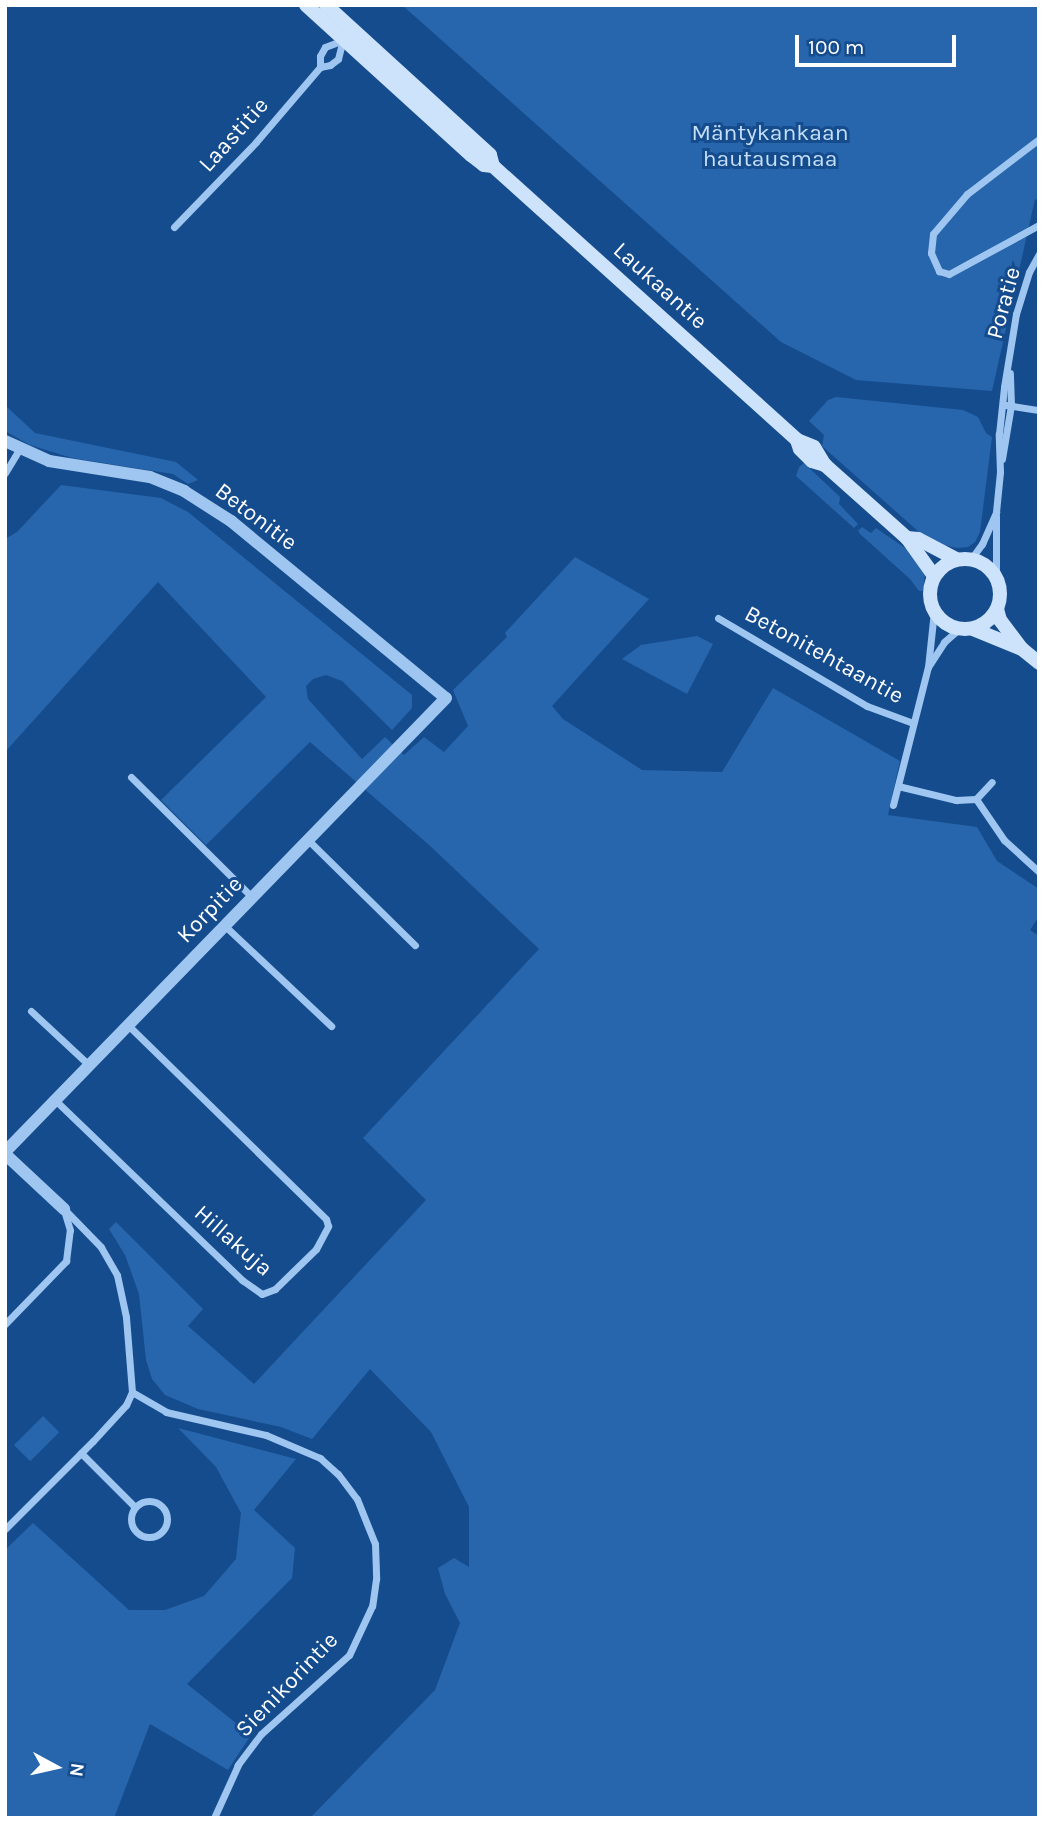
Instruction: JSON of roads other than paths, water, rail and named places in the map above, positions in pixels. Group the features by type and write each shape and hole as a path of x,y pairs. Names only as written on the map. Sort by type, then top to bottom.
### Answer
{"main road":[{"name":"Laukaantie","path":"306,5 348,34"},
{"name":"Laukaantie","path":"326,5 348,34 471,155 484,165 494,166 797,440 806,455 825,465 907,538 934,576"},
{"name":"Laukaantie","path":"907,538 918,539 964,559"},
{"path":"1022,649 944,623 934,611 929,593 934,576 948,563 964,559 981,562 996,576 1000,586 1000,620 1022,649 1039,663"},
{"path":"966,629 983,625 998,609"}],"street":[{"name":"Laastitie","path":"320,67 320,56 325,47 348,34"},
{"name":"Laastitie","path":"174,227 256,142 320,67 330,65 338,59 348,34"},
{"path":"1039,139 967,194 933,234 932,253 939,271 949,274 1039,225"},
{"name":"Poratie","path":"1000,472 999,433 1016,314 1029,272 1039,254"},
{"name":"Poratie","path":"996,576 996,512 1008,405 1009,362"},
{"path":"1008,405 1039,410"},
{"name":"Betonitie","path":"5,441 19,450 49,461 150,477 184,491 231,521 446,698"},
{"path":"5,473 19,450"},
{"name":"Poratie","path":"964,559 982,544 996,512"},
{"path":"894,805 928,667 934,611"},
{"name":"Betonitehtaantie","path":"718,618 867,706 913,723"},
{"path":"928,667 944,642 966,629"},
{"name":"Korpitie","path":"5,1153 446,698"},
{"path":"131,777 252,897"},
{"path":"898,786 940,798 976,799 992,782"},
{"path":"976,799 1004,840 1039,872"},
{"path":"307,840 415,945"},
{"path":"225,926 331,1026"},
{"path":"31,1012 89,1065"},
{"name":"Hillakuja","path":"55,1100 242,1280 262,1294 275,1289 316,1249 328,1226 326,1219 128,1025"},
{"path":"5,1153 101,1247 117,1275 124,1303 132,1392 126,1405 5,1529"},
{"path":"5,1324 66,1261 70,1230 64,1209"},
{"name":"Sienikorintie","path":"132,1392 166,1412 266,1435 320,1458 338,1474 357,1499 375,1544 376,1579 372,1606 349,1655 261,1734 238,1765 214,1818"},
{"path":"81,1453 135,1507"},
{"path":"145,1501 157,1503 167,1517 164,1529 151,1537 136,1532 131,1517 135,1507 145,1501"}],"park label":[{"name":"Mäntykankaan hautausmaa","path":"770,146"}]}
